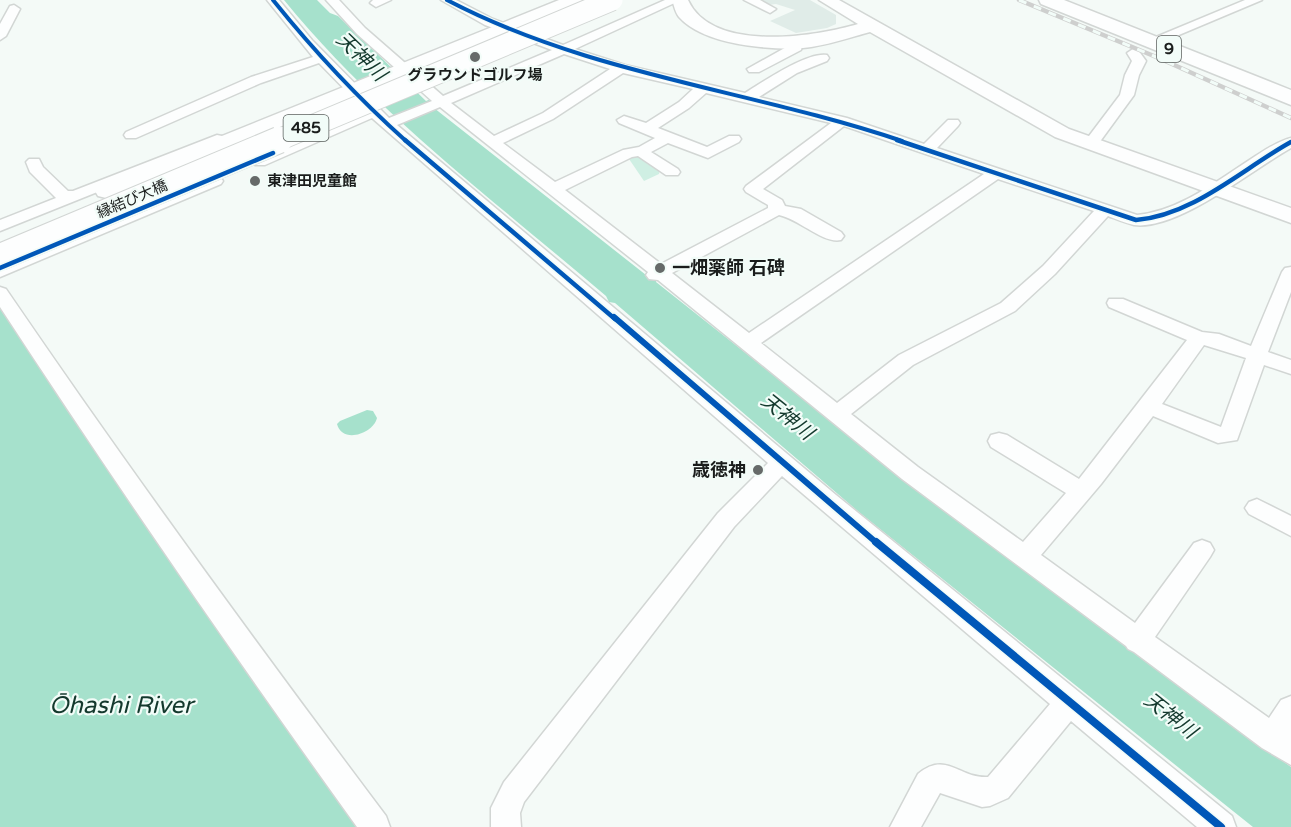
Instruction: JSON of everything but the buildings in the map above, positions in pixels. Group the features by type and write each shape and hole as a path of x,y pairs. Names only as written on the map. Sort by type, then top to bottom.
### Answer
{"highway":[{"name":"485","path":"0,257 612,0"},
{"name":"9","path":"1048,0 1142,47 1291,98"}],"street":[{"path":"273,0 322,58 386,118 601,302 781,464 1221,827"},
{"path":"333,0 361,31 441,103 966,516 1282,745 1291,709"},
{"path":"447,0 505,29 563,50 621,68 842,121 1136,220 1151,220 1176,210 1268,153 1291,142"},
{"path":"0,235 574,0"},
{"path":"750,0 770,9"},
{"path":"827,0 1040,122 1091,144 1291,216"},
{"path":"1091,144 1127,95 1142,47 1256,0"},
{"path":"0,272 113,224 386,118 441,103 678,2 689,17 717,32 752,40 797,42 824,39 872,26"},
{"path":"0,36 14,9"},
{"path":"754,69 796,47 797,42"},
{"path":"131,135 256,80 322,58"},
{"path":"747,98 792,70 822,58"},
{"path":"493,142 548,116 621,68"},
{"path":"647,129 684,105 703,88"},
{"path":"0,226 227,135 271,119 280,120"},
{"path":"624,120 708,153 734,139"},
{"path":"777,210 776,203 752,189 842,121"},
{"path":"927,149 953,123"},
{"path":"552,190 627,153 644,150 667,138"},
{"path":"644,150 645,156 672,172"},
{"path":"34,162 36,169 63,195 75,196"},
{"path":"748,343 925,224 997,172"},
{"path":"102,193 90,203 113,224"},
{"path":"836,415 906,360 1008,307 1049,270 1105,209"},
{"path":"658,274 777,210 795,213 835,236"},
{"path":"1150,407 1218,435 1228,436 1256,355 1291,272"},
{"path":"0,293 123,477 246,651 375,827"},
{"path":"1116,303 1199,338 1205,337 1291,367"},
{"path":"1024,557 1150,407 1199,338"},
{"path":"999,441 1081,491"},
{"path":"506,827 507,802 514,792 726,520 781,464"},
{"path":"1257,508 1291,527"},
{"path":"1137,641 1202,550"},
{"path":"905,827 928,784 935,778 954,780 981,793 990,793 998,788 1068,703"}],"shaded area":[{"path":"756,0 810,0 836,15 836,24 827,28 796,33 770,21 795,10 776,4 768,5"},
{"path":"636,155 660,169 659,174 644,181 627,156"}],"water":[{"name":"天神川","path":"284,0 317,0 330,13 338,16 426,101 431,99 428,102 434,108 646,275 656,278 656,282 734,344 1050,590 1291,767 1291,827 1253,827 860,513 438,155 357,80"},
{"name":"Ōhashi River","path":"0,302 226,642 356,827 0,827"},
{"path":"367,410 373,411 377,418 370,428 351,435 340,430 337,424 340,421"}],"railway":[{"path":"1019,0 1161,59 1291,118"}],"cycle path":[{"path":"273,0 345,83 426,159 906,568 1221,827"},
{"path":"447,0 489,22 581,56 621,68 842,121 1136,220 1153,219 1192,202 1291,142"},
{"name":"縁結び大橋","path":"0,268 273,153"}],"place":[{"name":"グラウンドゴルフ場","path":"475,57"},
{"name":"東津田児童館","path":"255,181"},
{"name":"一畑薬師 石碑","path":"660,268"},
{"name":"歳徳神","path":"758,470"}]}
